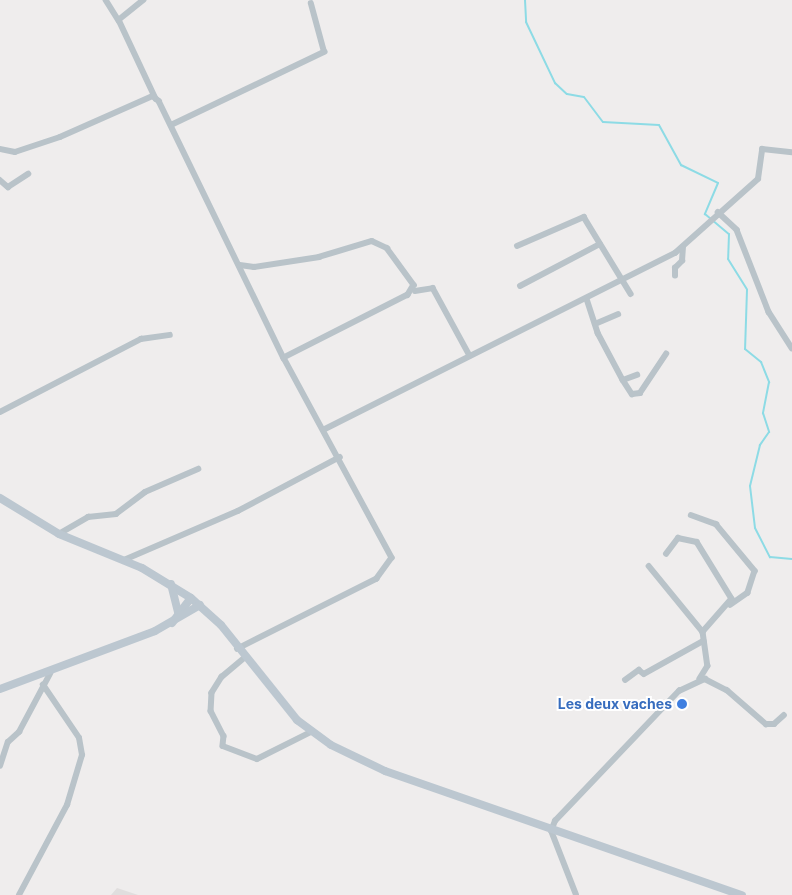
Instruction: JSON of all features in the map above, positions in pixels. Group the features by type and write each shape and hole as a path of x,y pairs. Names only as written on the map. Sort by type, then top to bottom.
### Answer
{"main road":[{"path":"0,498 59,534 124,560 171,584 191,598 210,613 245,658 311,732 385,770 551,831 742,895"},
{"path":"171,584 182,615"},
{"path":"182,615 191,598"},
{"path":"0,689 50,674 172,622 200,605"},
{"path":"182,615 210,613"}],"street":[{"path":"106,0 120,23 156,99 171,125 284,358 340,456 392,558 389,567 378,579 238,649"},
{"path":"120,23 122,13 144,0"},
{"path":"171,125 324,52 311,4"},
{"path":"0,149 8,152 28,148 153,96 156,99"},
{"path":"325,429 587,299 682,247 718,212 758,179 762,149 792,152"},
{"path":"0,180 8,187 28,174"},
{"path":"718,212 737,230 769,312 792,348"},
{"path":"517,246 584,217 631,294"},
{"path":"240,265 254,267 319,257 372,241 386,248 414,291"},
{"path":"520,286 600,244"},
{"path":"675,276 675,268 682,261 682,247"},
{"path":"284,358 414,291 433,288 470,356"},
{"path":"587,299 595,324 632,394 640,393 666,354"},
{"path":"595,324 618,314"},
{"path":"0,412 141,339 170,335"},
{"path":"624,380 637,376"},
{"path":"124,560 238,511 340,456"},
{"path":"59,534 88,517 116,514 146,492 198,469"},
{"path":"576,895 551,831 555,821 679,691 700,679 708,666 703,632 715,614 748,593 754,571 716,524 691,516"},
{"path":"666,554 678,538 697,542 727,585 730,606"},
{"path":"649,566 703,632"},
{"path":"625,680 639,670 644,674 703,641"},
{"path":"245,658 222,677 212,693 211,711 224,736 223,746 257,759 311,732"},
{"path":"0,766 8,742 19,732 50,674"},
{"path":"700,679 726,690 766,724 774,724 784,715"},
{"path":"19,895 67,805 82,755 79,738 43,685"}],"shaded area":[{"path":"117,888 138,895 111,895"}],"waterway":[{"path":"525,0 526,22 555,83 567,94 584,97 603,122 659,125 681,165 718,183 705,214 729,234 728,259 747,290 745,349 761,362 769,382 763,413 769,432 760,445 750,486 755,528 770,557 792,559"}],"place":[{"name":"Les deux vaches","path":"682,704"}]}
